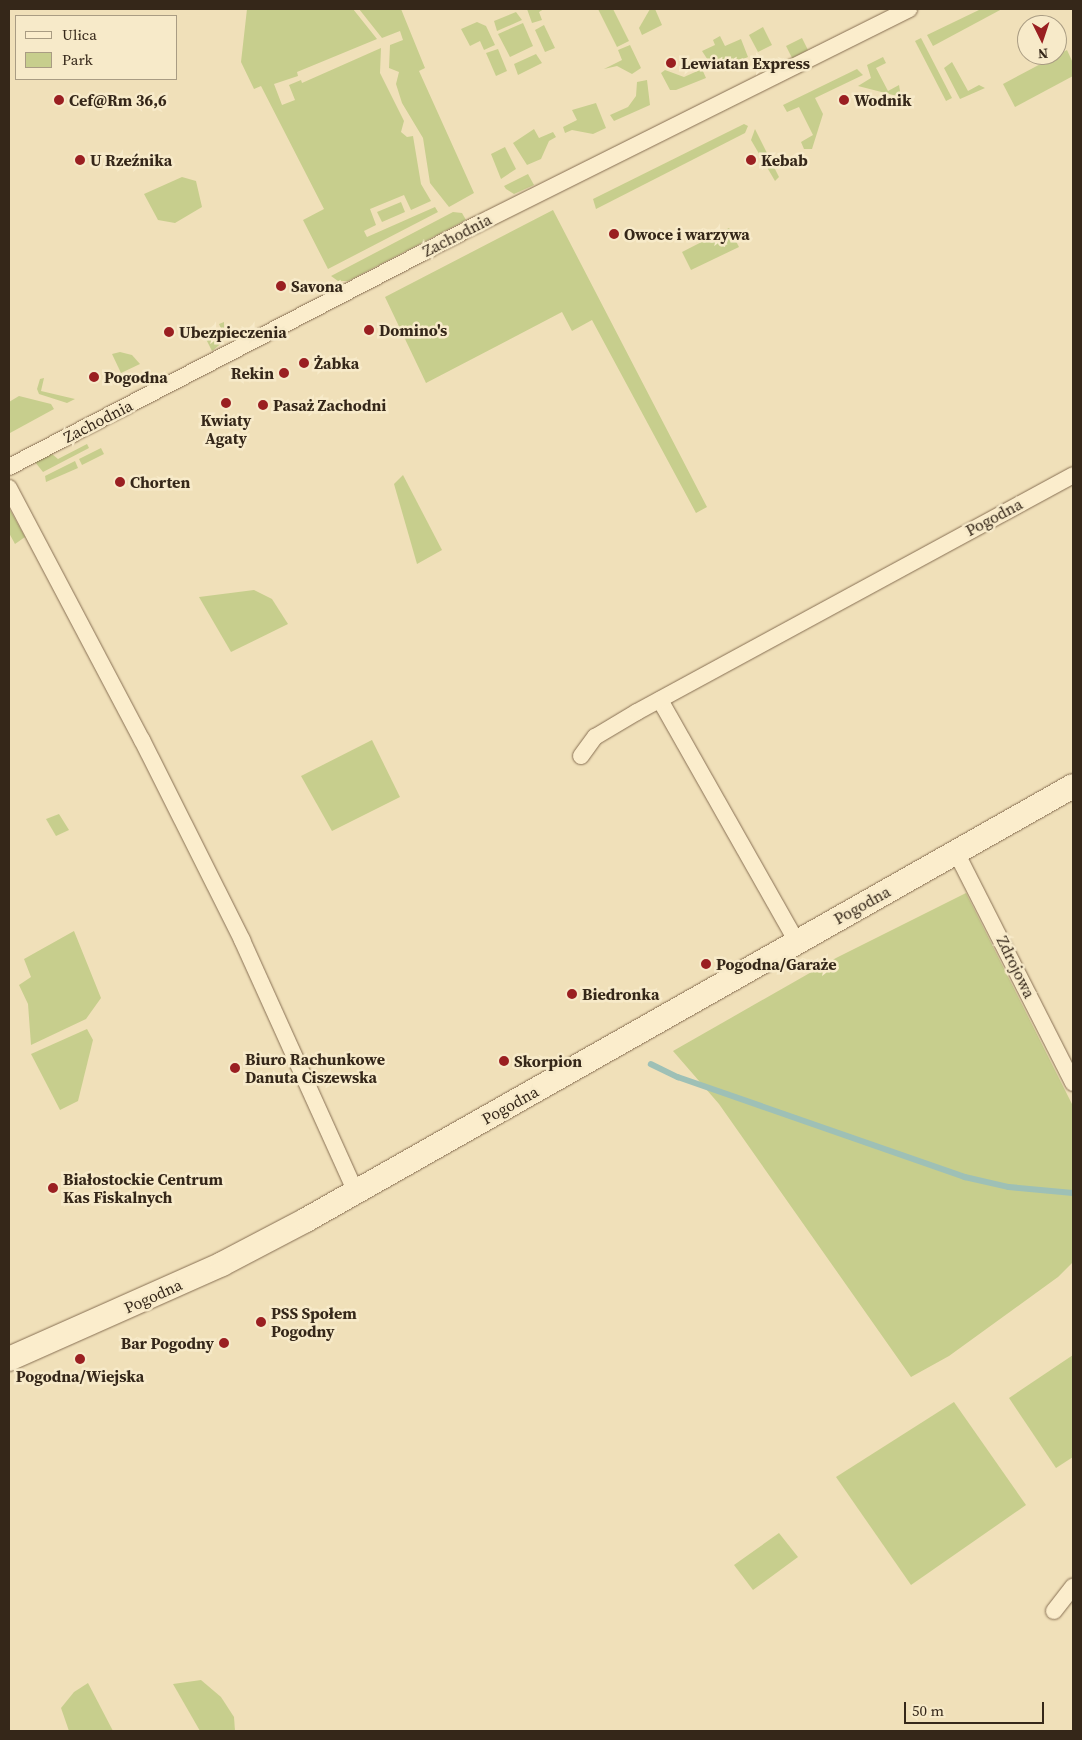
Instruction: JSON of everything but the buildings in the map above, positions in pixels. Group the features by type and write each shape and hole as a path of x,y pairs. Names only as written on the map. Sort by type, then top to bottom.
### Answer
{"street":[{"name":"Zachodnia","path":"9,467 476,225 909,9"},
{"name":"Pogodna","path":"581,756 595,737 1073,475"},
{"path":"9,488 142,740 242,940 356,1192"},
{"path":"660,700 797,942"},
{"name":"Pogodna","path":"9,1359 222,1264 356,1192 1073,786"},
{"name":"Zdrojowa","path":"956,852 1073,1083"},
{"path":"9,1340 40,1345"},
{"path":"1054,1611 1073,1587"}],"green space":[{"path":"247,9 353,9 377,39 297,72 298,76 274,84 282,105 295,100 289,85 301,80 302,83 381,48 380,73 404,121 401,132 407,137 413,136 421,184 431,201 411,210 404,195 370,209 376,225 364,231 367,237 435,207 438,212 328,269 303,220 324,209 261,86 254,89 241,62"},
{"path":"359,9 401,9 425,68 419,71 474,193 449,207 430,183 423,138 402,103 396,84 399,72 389,68 390,45 403,40 400,31 382,38"},
{"path":"527,9 544,9 539,12 542,20 532,23"},
{"path":"598,9 613,9 629,41 617,47"},
{"path":"650,9 655,9 662,25 642,35 639,28"},
{"path":"981,9 1002,9 933,46 927,35"},
{"path":"516,12 522,20 497,31 494,21"},
{"path":"477,22 486,26 495,45 484,50 480,41 470,46 461,29"},
{"path":"523,23 533,46 510,57 498,34"},
{"path":"544,25 555,48 545,52 535,30"},
{"path":"763,27 772,45 758,52 749,35"},
{"path":"720,36 725,46 741,39 748,57 715,71 702,51 715,45 713,40"},
{"path":"802,38 808,50 792,58 786,46"},
{"path":"921,38 952,98 946,101 915,41"},
{"path":"630,45 641,68 632,74 617,66 604,69 622,60 618,50"},
{"path":"498,49 507,71 496,76 486,53"},
{"path":"1067,50 1073,63 1073,76 1015,107 1003,84 1039,65 1067,65"},
{"path":"536,54 542,63 518,75 514,64"},
{"path":"883,57 886,63 876,68 888,91 899,85 901,97 858,86 871,78 867,65"},
{"path":"952,62 968,91 979,85 985,88 960,99 944,68"},
{"path":"702,69 706,78 676,90 670,90 661,73 665,70 684,77"},
{"path":"857,69 863,75 815,98 823,114 812,149 804,149 801,142 813,135 799,107 787,112 783,105"},
{"path":"647,80 650,105 614,121 610,115 628,107 636,96 637,82"},
{"path":"596,103 606,128 593,134 572,130 565,133 563,127 577,120 572,110"},
{"path":"744,124 748,126 745,133 596,209 593,199"},
{"path":"534,129 539,138 553,132 556,137 549,141 541,159 527,165 513,143"},
{"path":"755,129 779,177 775,181 751,140"},
{"path":"505,147 516,169 501,179 491,154"},
{"path":"528,174 534,185 514,194 504,186"},
{"path":"182,177 196,181 202,207 175,223 158,220 144,194"},
{"path":"401,202 405,212 382,222 377,212"},
{"path":"553,210 707,507 696,513 592,320 572,331 562,312 426,383 385,297"},
{"path":"453,212 462,213 466,220 348,281 338,281 331,276"},
{"path":"729,228 739,247 691,270 682,252"},
{"path":"224,322 224,335 219,324"},
{"path":"224,335 224,341 212,351 206,339"},
{"path":"120,352 132,355 140,364 121,373 112,354"},
{"path":"44,378 41,391 75,399 67,403 39,394 37,389 40,379"},
{"path":"19,396 51,404 54,409 10,433 9,402"},
{"path":"87,444 89,448 43,472 35,462 52,454 58,459"},
{"path":"101,448 104,454 82,465 79,459"},
{"path":"75,461 78,468 46,482 45,476"},
{"path":"403,475 442,550 417,564 394,484"},
{"path":"9,508 25,537 15,544 9,533"},
{"path":"254,590 272,599 288,624 231,652 199,597"},
{"path":"372,740 400,797 332,831 301,776"},
{"path":"59,814 69,830 56,836 46,819"},
{"path":"966,893 1073,1106 1073,1262 1058,1277 949,1356 911,1377 719,1104 673,1051 836,958"},
{"path":"74,931 101,998 86,1019 31,1045 28,1004 19,985 31,977 24,959"},
{"path":"87,1029 93,1040 78,1101 60,1110 31,1054"},
{"path":"1073,1355 1073,1457 1056,1468 1009,1398"},
{"path":"954,1402 1026,1505 911,1585 836,1477"},
{"path":"779,1533 798,1557 753,1590 734,1565"},
{"path":"201,1680 221,1697 234,1717 235,1731 200,1731 173,1684"},
{"path":"88,1683 113,1731 69,1731 61,1708 74,1692"}],"waterway":[{"path":"651,1064 678,1077 965,1177 1009,1187 1073,1193"}],"place":[{"name":"Lewiatan Express","path":"671,63"},
{"name":"Cef@Rm 36,6","path":"59,100"},
{"name":"Wodnik","path":"844,100"},
{"name":"U Rzeźnika","path":"80,160"},
{"name":"Kebab","path":"751,160"},
{"name":"Owoce i warzywa","path":"614,234"},
{"name":"Savona","path":"281,286"},
{"name":"Domino's","path":"369,330"},
{"name":"Ubezpieczenia","path":"169,332"},
{"name":"Żabka","path":"304,363"},
{"name":"Rekin","path":"284,373"},
{"name":"Pogodna","path":"94,377"},
{"name":"Kwiaty Agaty","path":"226,403"},
{"name":"Pasaż Zachodni","path":"263,405"},
{"name":"Chorten","path":"120,482"},
{"name":"Pogodna/Garaże","path":"706,964"},
{"name":"Biedronka","path":"572,994"},
{"name":"Skorpion","path":"504,1061"},
{"name":"Biuro Rachunkowe Danuta Ciszewska","path":"235,1068"},
{"name":"Białostockie Centrum Kas Fiskalnych","path":"53,1188"},
{"name":"PSS Społem Pogodny","path":"261,1322"},
{"name":"Bar Pogodny","path":"224,1343"},
{"name":"Pogodna/Wiejska","path":"80,1359"}]}
